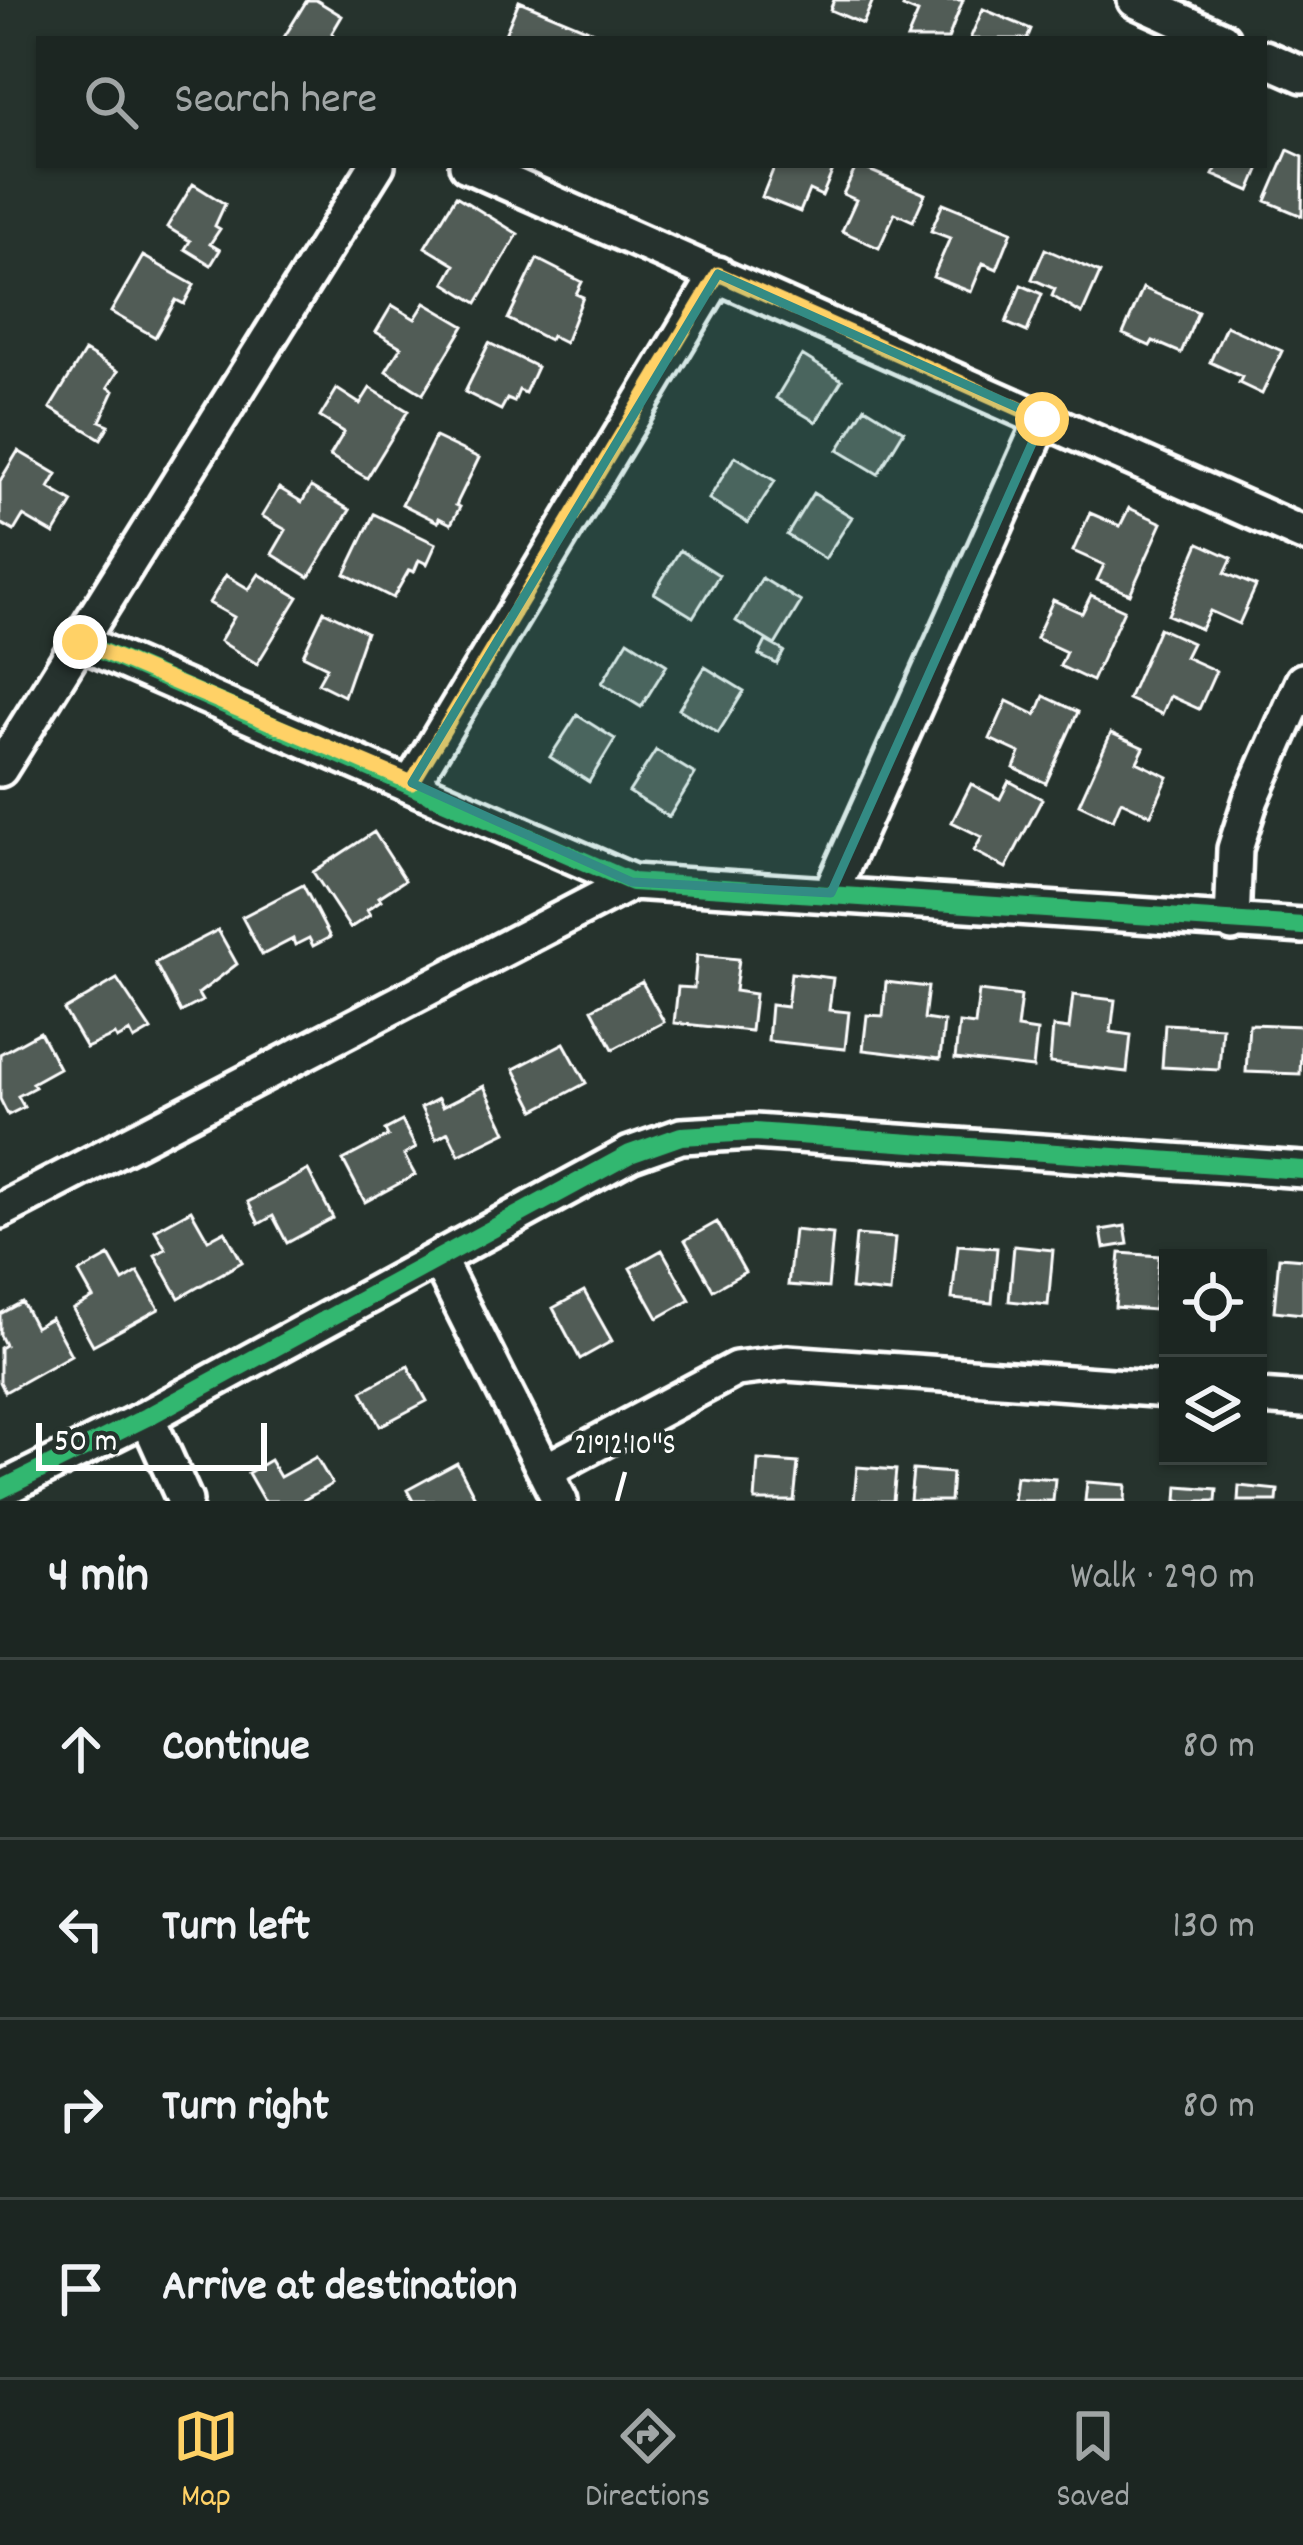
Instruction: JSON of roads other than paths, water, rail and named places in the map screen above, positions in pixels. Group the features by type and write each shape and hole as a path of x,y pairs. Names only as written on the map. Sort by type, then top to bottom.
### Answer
{"street":[{"path":"1135,0 1215,36"},
{"path":"1267,59 1303,75"},
{"path":"0,770 375,168"},
{"path":"474,168 1303,534"},
{"path":"412,783 718,274"},
{"path":"831,893 1042,419"},
{"path":"80,642 632,882 1303,926"},
{"path":"1232,924 1235,849 1251,799 1303,681"},
{"path":"0,1211 632,882"},
{"path":"0,1490 147,1417 630,1154 681,1136 754,1132 1303,1170"},
{"path":"438,1259 553,1486 736,1369 788,1363 1159,1389"},
{"path":"1267,1397 1303,1400"},
{"path":"147,1417 184,1501"}]}
